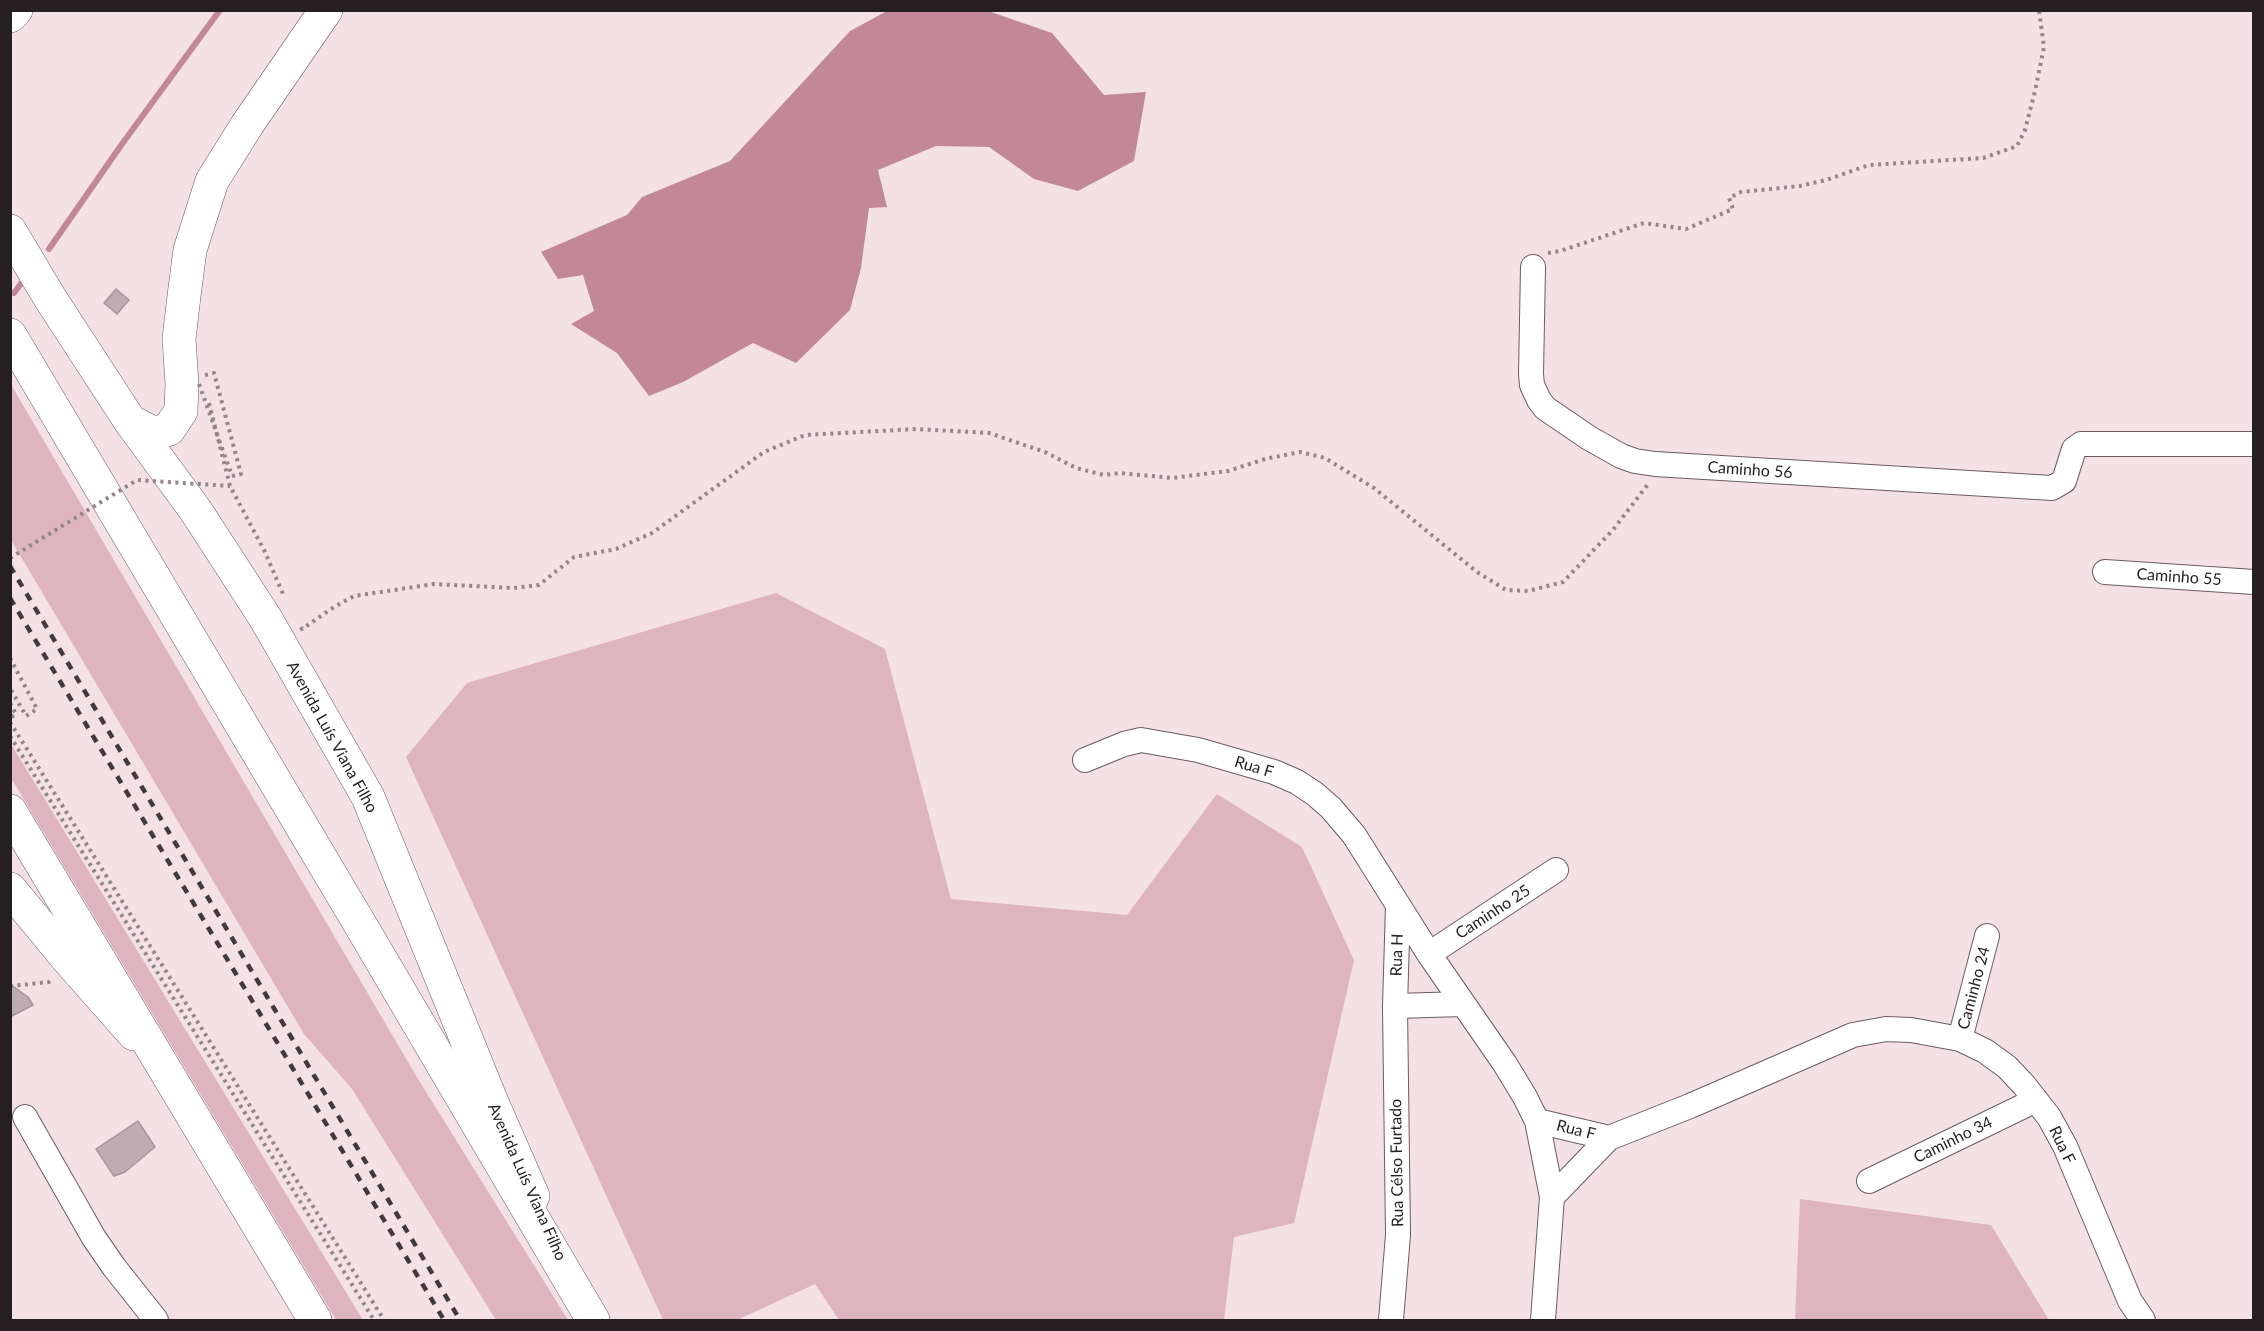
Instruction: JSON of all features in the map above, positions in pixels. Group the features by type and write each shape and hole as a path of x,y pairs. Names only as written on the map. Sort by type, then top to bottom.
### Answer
{"main road":[{"path":"10,16 16,10"},
{"path":"130,420 157,433 169,429 181,411 179,339 190,250 212,181 246,125 326,10"},
{"name":"Avenida Luís Viana Filho","path":"10,231 50,298 130,420 196,511 266,619 368,797 491,1100 573,1286"},
{"name":"Avenida Luís Viana Filho","path":"12,338 593,1320"},
{"path":"10,811 315,1320"},
{"path":"10,889 166,1071"}],"street":[{"name":"Caminho 56","path":"1533,267 1531,374 1532,385 1539,400 1545,408 1570,425 1621,456 1635,461 2052,488 2064,481 2076,446 2087,444 2253,444"},
{"name":"Caminho 55","path":"2105,572 2253,582"},
{"name":"Rua F","path":"1085,760 1124,744 1141,740 1198,750 1274,772 1315,794 1331,808 1354,835 1430,954 1510,1072 1537,1121 1609,1138 1690,1107 1853,1035 1886,1029 1920,1031 1960,1039 1985,1051 2007,1067 2049,1117 2065,1146 2130,1300 2143,1320"},
{"name":"Caminho 25","path":"1430,954 1556,870"},
{"name":"Rua H","path":"1395,1006 1398,905"},
{"name":"Caminho 24","path":"1960,1039 1987,936"},
{"path":"1395,1006 1463,1004"},
{"name":"Rua Célso Furtado","path":"1391,1320 1398,1235 1395,1006"},
{"name":"Caminho 34","path":"1869,1181 2036,1100"},
{"path":"25,1117 94,1238 156,1320"},
{"path":"1537,1121 1552,1197 1543,1320"},
{"path":"1552,1197 1609,1138"}],"path":[{"path":"1533,267 1529,256 1560,251 1644,223 1686,229 1733,209 1729,198 1742,192 1800,186 1826,180 1869,165 1983,158 2017,146 2025,130 2036,91 2044,47 2039,10"},
{"path":"199,384 214,425 217,435 221,446 225,456 232,476 241,474 214,373 202,376 210,409 213,420 216,431 219,442 221,453 230,486 265,552"},
{"path":"297,621 302,629 354,596 404,588 434,584 514,588 539,585 574,557 616,549 652,533 764,452 806,435 915,429 989,433 1045,452 1076,468 1104,475 1120,473 1172,478 1228,471 1265,459 1300,453 1325,458 1374,488 1477,572 1506,590 1528,591 1563,582 1612,531 1663,464"},
{"path":"10,558 137,480 230,486"},
{"path":"10,658 37,709 26,716 10,688"},
{"path":"10,703 16,714 10,717"},
{"path":"10,722 384,1320"},
{"path":"10,736 374,1320"},
{"path":"10,986 49,982 73,965"}],"shaded area":[{"path":"887,11 988,11 1052,33 1104,95 1146,92 1134,161 1078,191 1034,179 989,147 936,146 878,170 887,207 869,208 861,268 850,310 796,363 753,343 683,382 649,396 617,353 571,324 594,311 583,275 558,279 541,252 627,215 642,197 730,161 850,31"},
{"path":"10,383 418,1079 568,1320 496,1320 352,1089 304,1034 11,540"},
{"path":"776,593 885,649 951,899 1127,915 1217,794 1302,847 1354,960 1294,1223 1234,1237 1224,1320 839,1320 815,1284 737,1320 663,1320 406,757 467,683"},
{"path":"10,744 363,1320 336,1320 11,778"},
{"path":"1800,1199 1991,1225 2049,1320 1795,1320"}],"building":[{"path":"116,289 129,300 117,314 104,303"},
{"path":"10,984 28,997 33,1005 10,1017"},
{"path":"138,1121 155,1147 125,1172 114,1176 96,1149"}],"waterway":[{"path":"49,249 220,10"},
{"path":"14,293 23,281"}],"railway":[{"path":"10,566 460,1320"},
{"path":"10,598 444,1320"}]}
